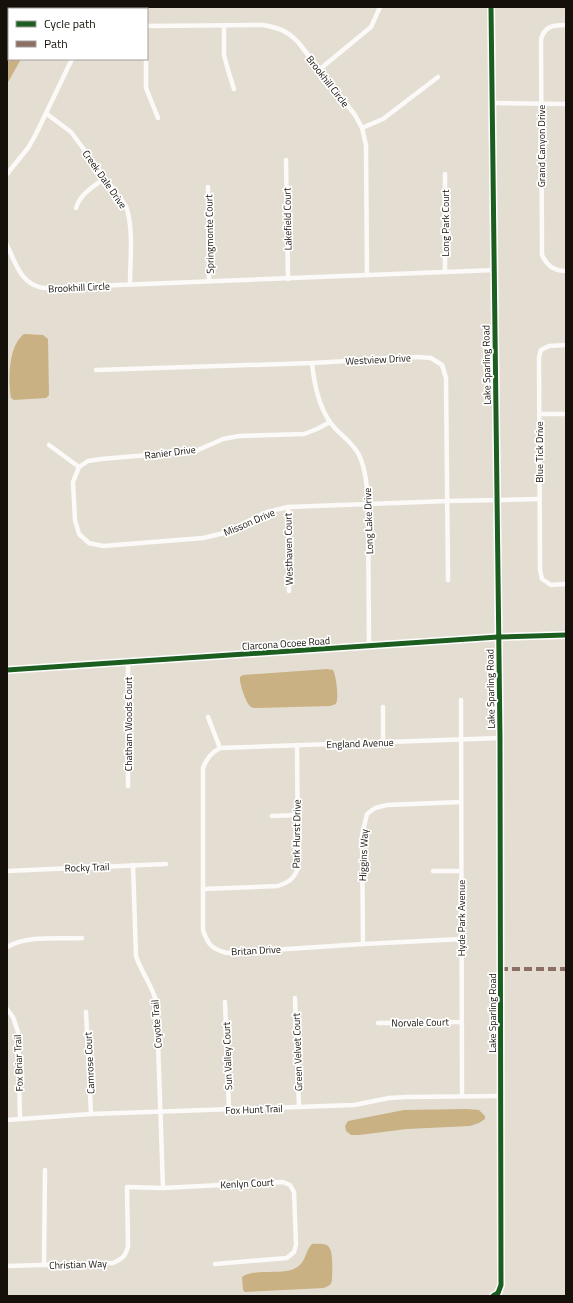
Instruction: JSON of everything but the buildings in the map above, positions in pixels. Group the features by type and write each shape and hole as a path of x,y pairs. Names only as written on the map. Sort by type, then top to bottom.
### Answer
{"street":[{"path":"320,69 371,27 380,7"},
{"name":"Lake Sparling Road","path":"491,7 500,738 501,1096 501,1285 498,1293 493,1296"},
{"path":"224,25 224,55 234,89"},
{"name":"Brookhill Circle","path":"148,26 263,25 279,28 290,33 356,115 362,128 366,145 367,275"},
{"name":"Grand Canyon Drive","path":"566,25 549,27 543,31 541,103 542,255 546,264 560,271 566,271"},
{"path":"7,174 28,148 47,114 72,60"},
{"path":"146,60 146,88 158,118"},
{"path":"362,128 383,119 438,77"},
{"path":"492,103 566,104"},
{"name":"Creek Dale Drive","path":"47,114 71,132 126,206 129,216 130,284"},
{"name":"Lakefield Court","path":"286,160 288,279"},
{"name":"Long Park Court","path":"445,174 445,272"},
{"path":"76,208 78,200 85,192 105,178"},
{"name":"Springmonte Court","path":"208,187 209,281"},
{"name":"Brookhill Circle","path":"7,245 27,282 36,287 44,288 495,270"},
{"name":"Blue Tick Drive","path":"566,345 549,346 541,350 539,357 540,570 542,579 551,584 566,584"},
{"name":"Westview Drive","path":"96,370 312,363 418,357 431,358 442,365 446,378 448,580"},
{"name":"Long Lake Drive","path":"312,363 314,383 321,403 330,422 349,441 358,454 367,485 369,646"},
{"path":"539,414 566,414"},
{"name":"Ranier Drive","path":"79,467 88,461 101,459 198,450 223,439 239,436 304,434 330,422"},
{"path":"49,445 79,467"},
{"name":"Misson Drive","path":"79,467 73,482 75,520 79,534 89,543 103,546 203,538 224,533 267,512 288,507 368,503 539,499"},
{"name":"Westhaven Court","path":"288,507 289,591"},
{"name":"Clarcona Ocoee Road","path":"7,670 498,637 566,635"},
{"name":"Chatham Woods Court","path":"128,662 128,786"},
{"name":"Hyde Park Avenue","path":"461,700 462,1096"},
{"path":"383,706 383,742"},
{"path":"208,717 220,748"},
{"name":"England Avenue","path":"220,748 500,738"},
{"name":"Park Hurst Drive","path":"203,889 278,886 288,882 295,876 298,868 297,745"},
{"name":"Britan Drive","path":"220,748 214,751 208,758 203,768 203,930 207,942 216,950 227,952 462,939"},
{"name":"Higgins Way","path":"362,944 362,835 367,814 375,808 387,806 461,802"},
{"path":"272,816 297,815"},
{"name":"Rocky Trail","path":"7,871 166,864"},
{"name":"Coyote Trail","path":"133,866 136,956 155,997 157,1014 163,1188"},
{"path":"433,871 461,871"},
{"path":"7,948 12,944 32,940 82,938"},
{"name":"Green Velvet Court","path":"295,998 299,1107"},
{"name":"Sun Valley Court","path":"225,1002 229,1110"},
{"name":"Fox Briar Trail","path":"7,1009 13,1017 18,1032 20,1119"},
{"name":"Camrose Court","path":"86,1012 91,1114"},
{"name":"Norvale Court","path":"378,1023 461,1022"},
{"name":"Fox Hunt Trail","path":"7,1120 91,1114 354,1105 389,1098 406,1097 501,1096"},
{"path":"44,1265 45,1170"},
{"name":"Kenlyn Court","path":"127,1187 163,1188 283,1182 290,1185 294,1192 296,1246 294,1252 287,1258 215,1264"},
{"name":"Christian Way","path":"7,1266 112,1262 123,1258 126,1254 128,1246 127,1187"}],"shaded area":[{"path":"7,7 46,7 8,8 8,60 20,60 7,84"},
{"path":"24,334 43,335 48,339 49,395 46,398 14,400 11,398 10,364 15,347 19,339"},
{"path":"327,669 333,670 337,689 336,702 334,705 330,706 252,708 248,704 245,697 240,680 240,677 243,675"},
{"path":"404,1110 479,1110 485,1116 485,1119 470,1126 407,1129 359,1135 351,1135 346,1131 345,1126 348,1121"},
{"path":"312,1244 325,1244 330,1249 332,1257 332,1281 330,1285 324,1288 245,1292 243,1290 242,1277 258,1272 285,1271 296,1268 303,1262 309,1247"}],"marked path":[{"path":"500,969 566,969"}],"cycle path":[{"path":"491,7 500,738 501,1285 498,1293 493,1296"},
{"path":"7,670 498,637 566,635"}]}
